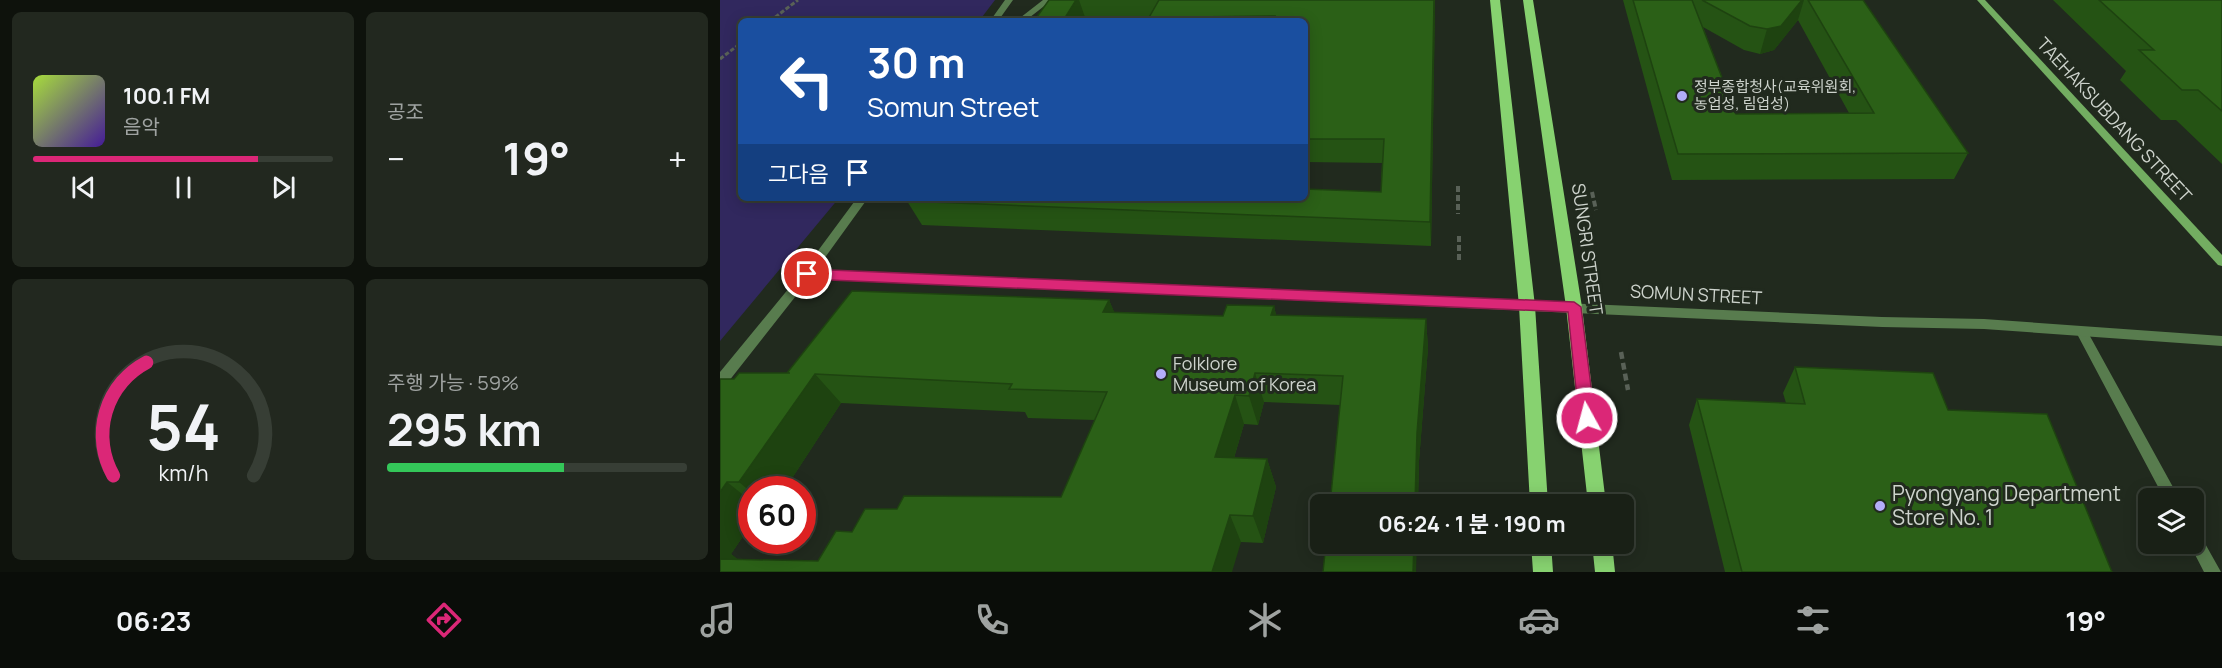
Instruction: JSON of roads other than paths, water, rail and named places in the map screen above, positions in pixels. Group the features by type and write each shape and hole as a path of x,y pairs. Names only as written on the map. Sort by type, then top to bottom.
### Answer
{"main road":[{"path":"1495,0 1527,306 1538,494"},
{"name":"SUNGRI STREET","path":"1528,0 1574,307 1596,494"},
{"name":"TAEHAKSUBDANG STREET","path":"1981,0 2222,262"},
{"path":"1542,554 1543,572"},
{"path":"1603,554 1605,572"}],"street":[{"path":"996,18 1010,0"},
{"path":"1024,18 1048,0"},
{"path":"720,381 807,274 861,201"},
{"name":"SOMUN STREET","path":"807,274 1870,322 1984,324 2222,341"},
{"path":"2082,332 2167,488"},
{"path":"2203,554 2213,572"}],"place":[{"name":"정부종합청사(교육위원회, 농업성, 림업성)","path":"1682,96"},
{"name":"Folklore Museum of Korea","path":"1161,374"},
{"name":"Pyongyang Department Store No. 1","path":"1880,506"}]}
